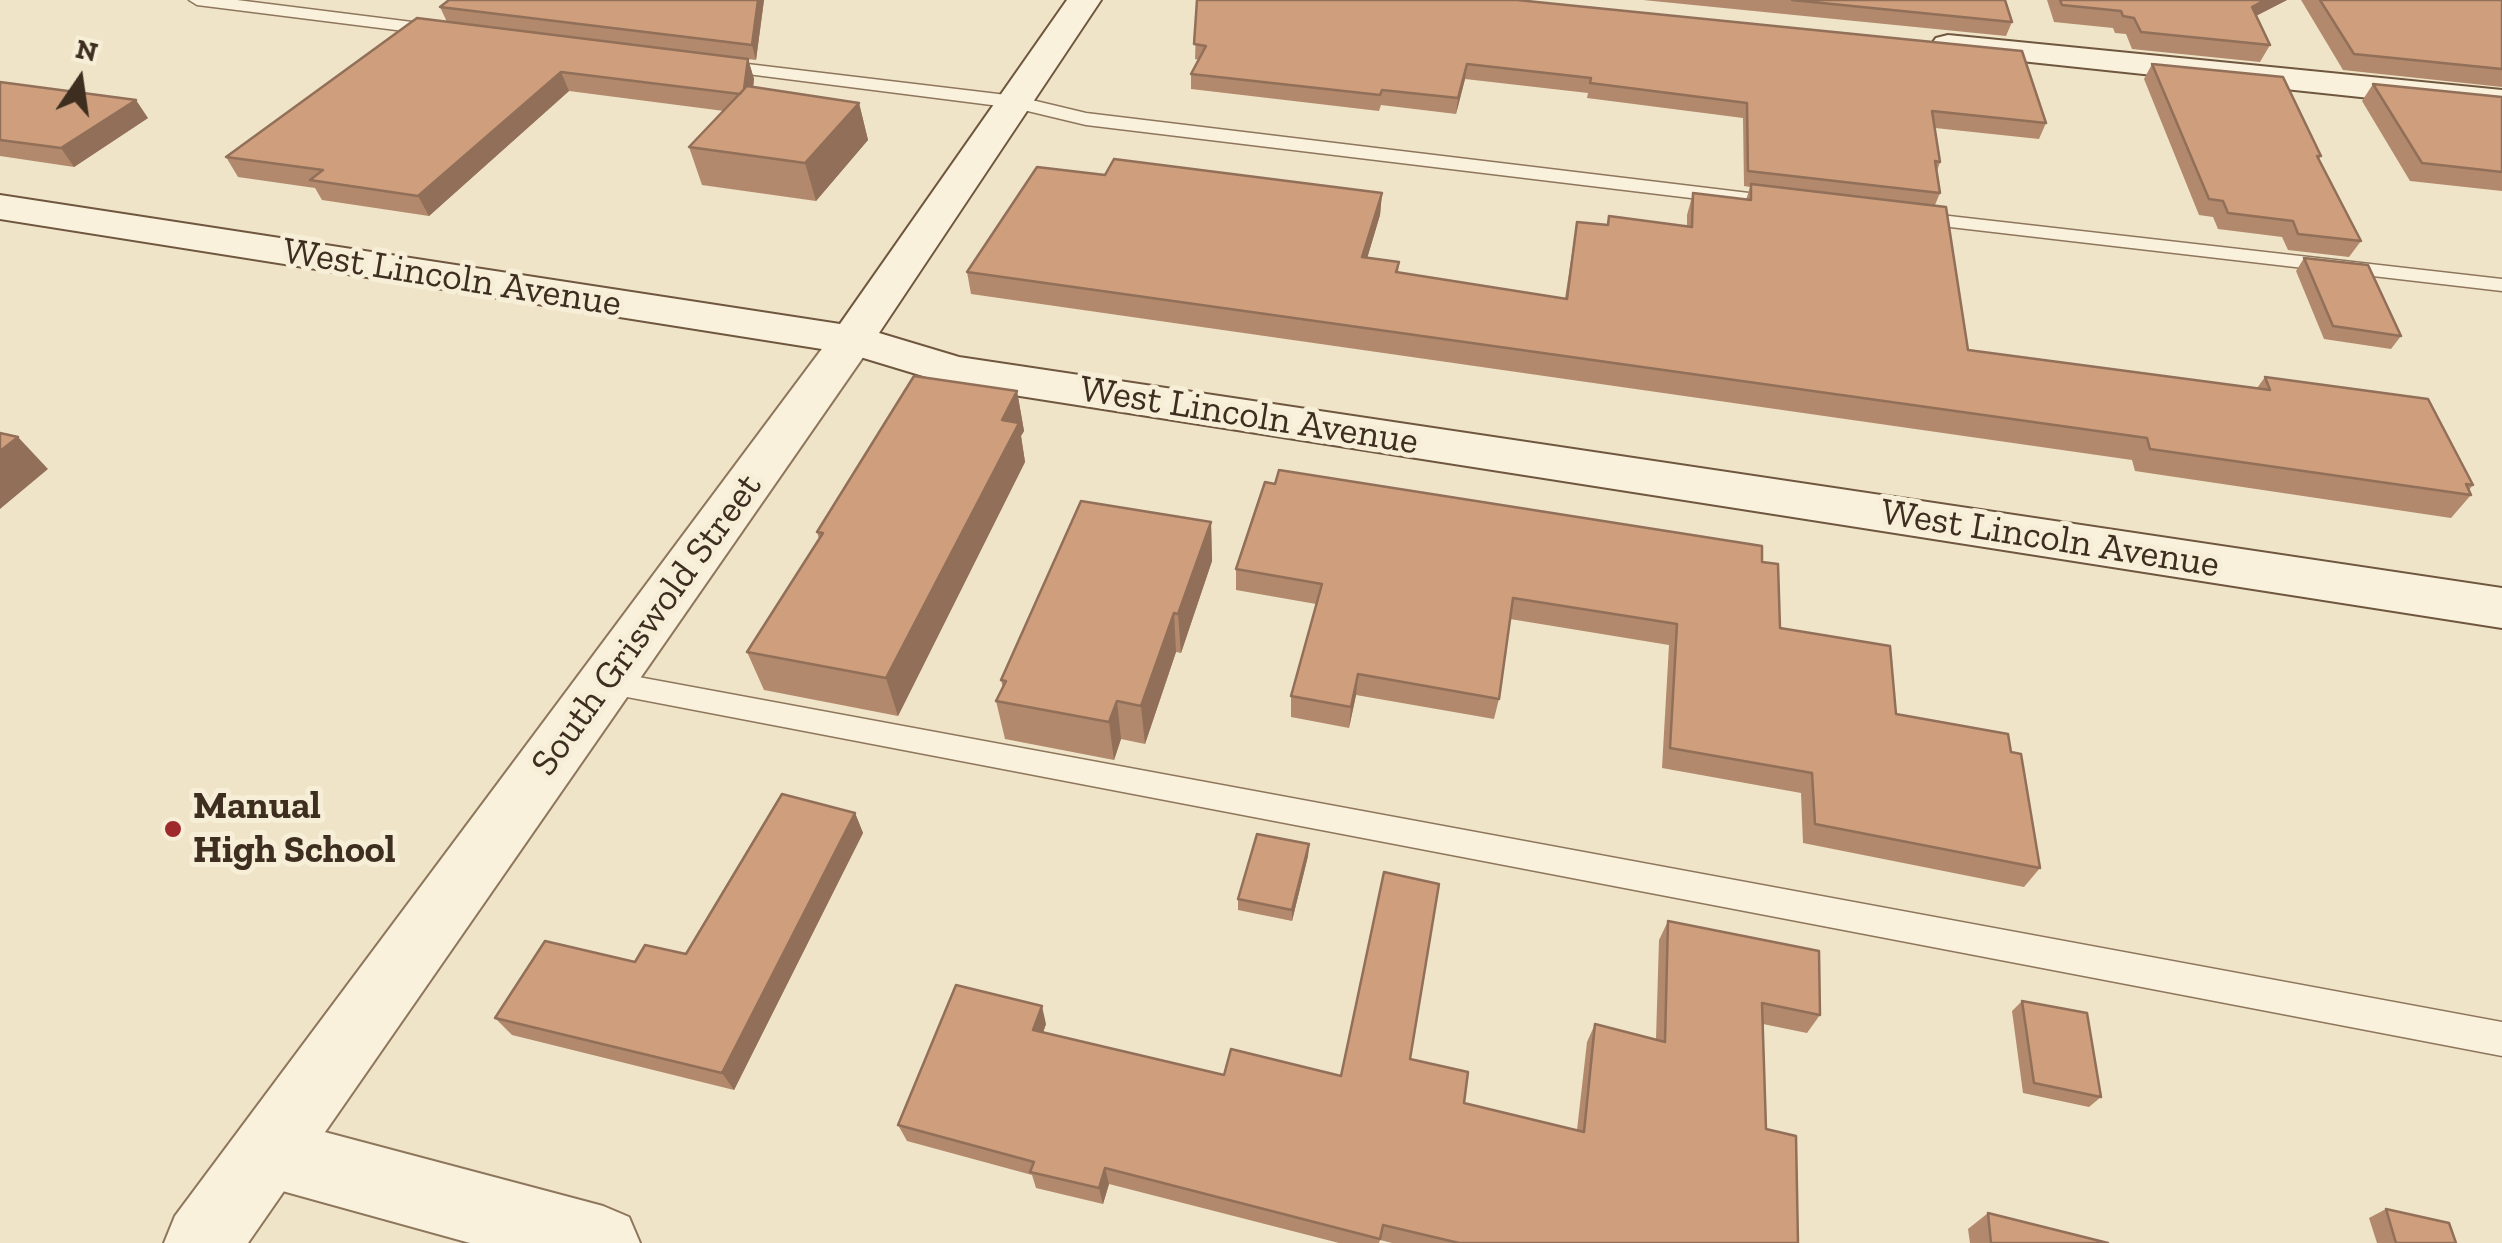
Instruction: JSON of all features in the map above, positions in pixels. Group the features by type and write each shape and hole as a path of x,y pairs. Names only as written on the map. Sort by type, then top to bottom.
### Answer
{"main road":[{"name":"South Griswold Street","path":"202,1243 852,340 1084,0"},
{"path":"1905,40 2502,101"},
{"name":"West Lincoln Avenue","path":"0,208 852,340 956,370 2502,608"}],"street":[{"path":"268,1152 603,1243"}],"lane":[{"path":"197,0 455,32"},
{"path":"692,62 1015,102 1086,119 1808,206"},
{"path":"1886,215 2502,285"},
{"path":"606,682 2502,1039"}],"building":[{"path":"449,0 758,0 752,45 440,7"},
{"path":"1197,0 1517,0 2022,51 2046,123 1932,111 1940,162 1935,161 1940,193 1748,171 1747,103 1590,83 1591,78 1467,64 1458,98 1382,90 1380,95 1191,74 1206,46 1194,44"},
{"path":"1792,0 2005,0 2012,22"},
{"path":"2060,0 2265,0 2252,7 2270,45 2141,32 2134,18 2123,16 2121,11 2062,5"},
{"path":"2320,0 2502,0 2502,69 2354,54"},
{"path":"417,18 748,59 744,89 740,94 561,72 418,196 310,180 323,170 226,157"},
{"path":"2152,64 2283,77 2321,156 2317,156 2361,241 2298,234 2293,221 2228,213 2223,201 2209,199"},
{"path":"0,82 136,100 61,148 0,140"},
{"path":"2373,84 2502,97 2502,172 2422,163"},
{"path":"747,86 859,103 805,163 689,147"},
{"path":"1114,159 1382,193 1362,257 1399,262 1396,272 1567,299 1577,222 1608,225 1609,216 1692,227 1693,193 1751,200 1751,184 1946,207 1968,350 2270,390 2265,377 2428,399 2473,485 2466,484 2471,495 2150,449 2147,438 967,272 1037,167 1105,175"},
{"path":"2304,258 2368,265 2401,336 2333,326"},
{"path":"914,376 1017,391 1002,420 1019,423 886,678 747,652 823,533 817,532"},
{"path":"0,433 18,437 0,451"},
{"path":"1279,470 1762,546 1762,562 1778,564 1780,628 1890,646 1896,714 2008,734 2011,752 2021,754 2040,868 1815,824 1812,773 1670,748 1677,624 1513,598 1499,699 1358,674 1351,707 1291,696 1322,584 1236,569 1265,482 1275,484"},
{"path":"1081,501 1211,522 1141,706 1117,701 1109,722 996,701 1006,681 1001,680"},
{"path":"782,794 855,813 722,1073 495,1018 545,941 635,962 645,945 686,954"},
{"path":"1257,834 1309,844 1292,910 1238,899"},
{"path":"1384,872 1439,884 1410,1059 1468,1072 1464,1103 1584,1132 1595,1024 1665,1042 1668,921 1819,951 1820,1015 1762,1003 1766,1129 1796,1136 1798,1243 1459,1243 1383,1225 1380,1239 1105,1168 1099,1188 1030,1172 1034,1162 898,1125 956,985 1042,1006 1033,1030 1224,1075 1231,1049 1341,1076"},
{"path":"2022,1001 2087,1013 2101,1097 2034,1083"},
{"path":"2386,1209 2449,1223 2456,1243 2396,1243"},
{"path":"1988,1213 2108,1243 1991,1243"}],"place":[{"name":"Manual High School","path":"173,829"}]}
